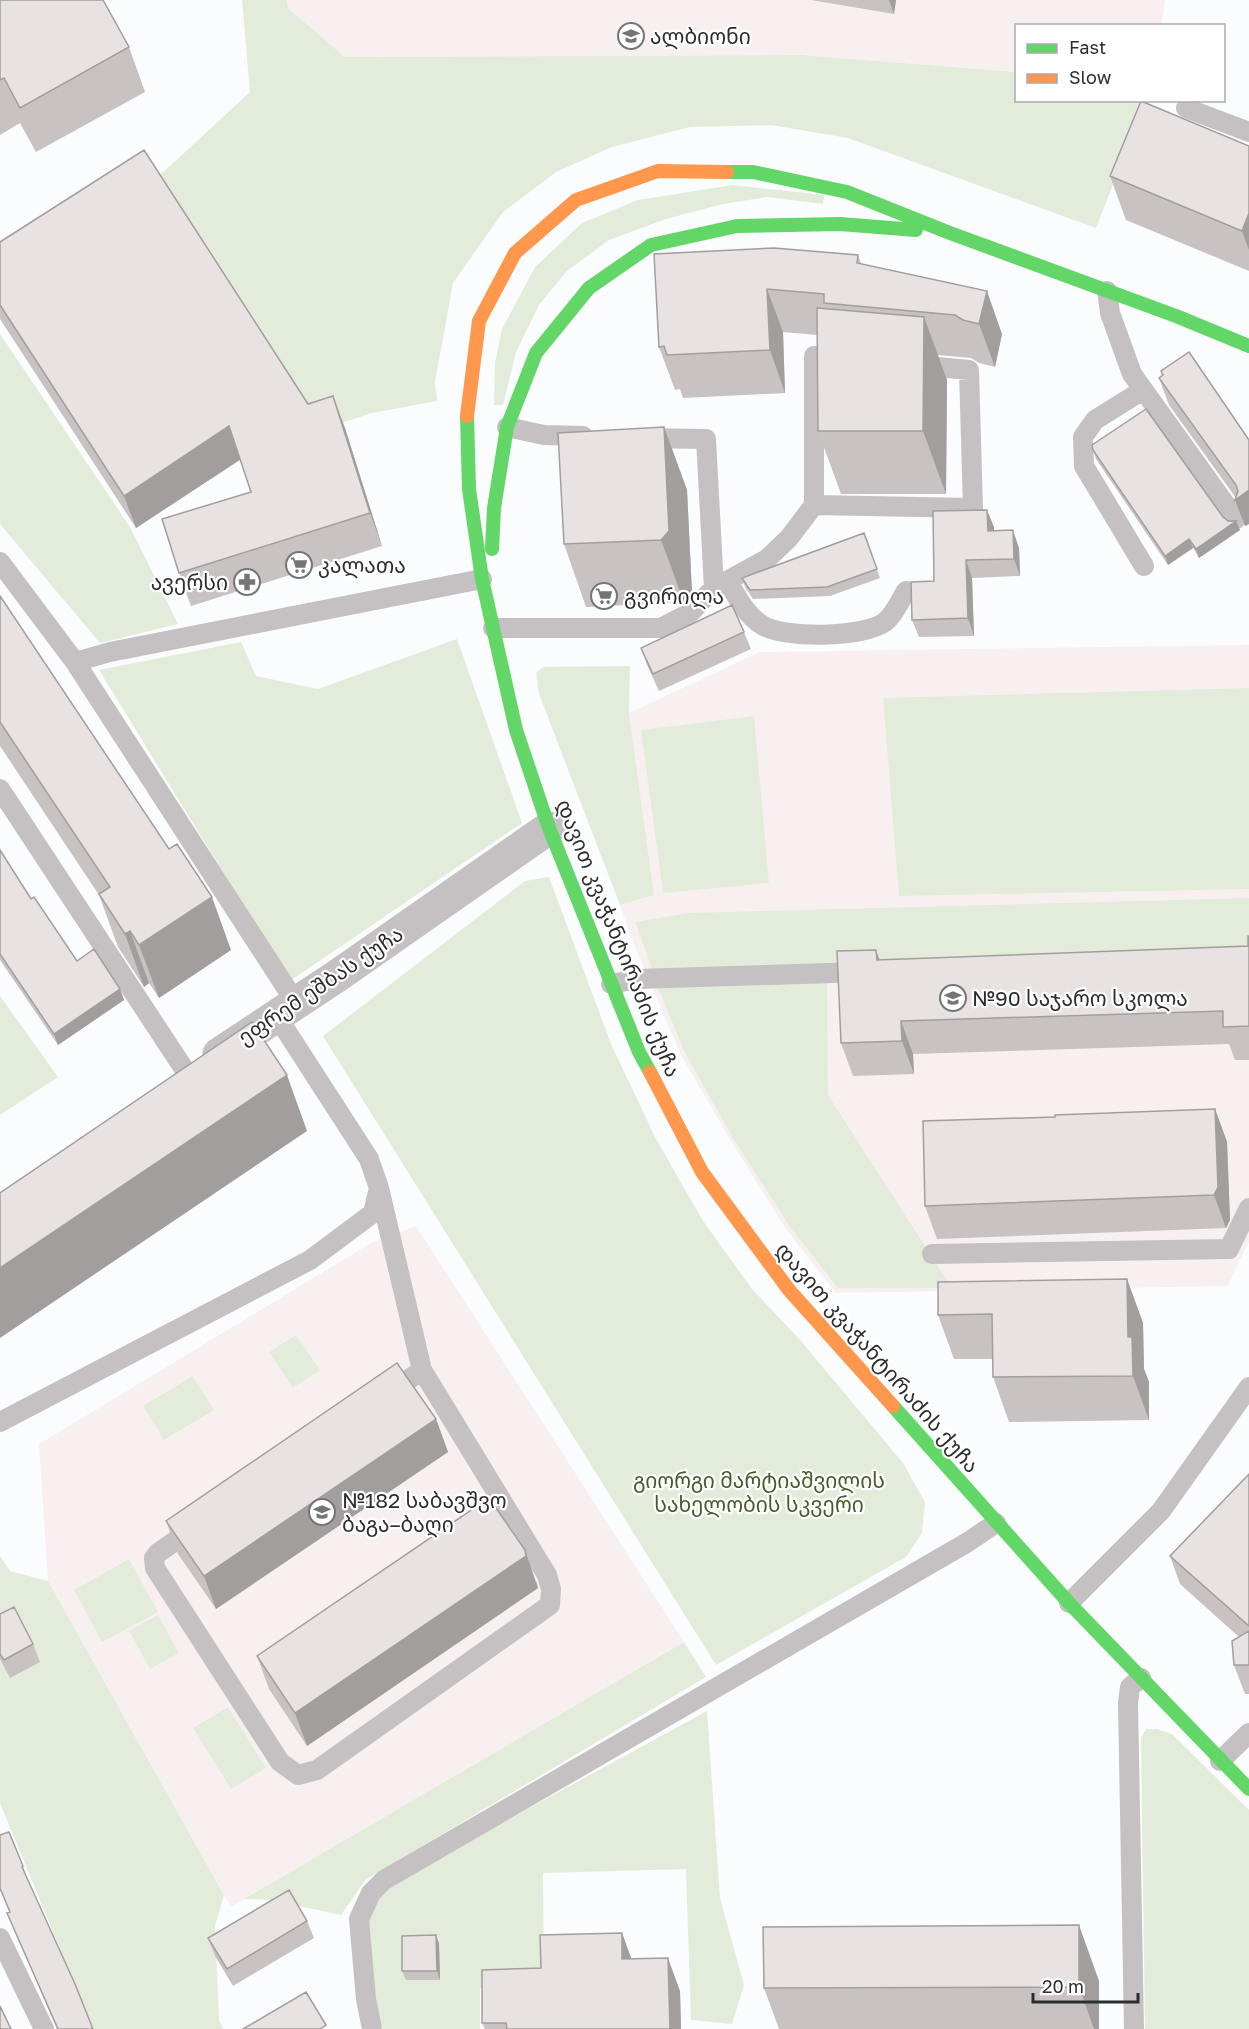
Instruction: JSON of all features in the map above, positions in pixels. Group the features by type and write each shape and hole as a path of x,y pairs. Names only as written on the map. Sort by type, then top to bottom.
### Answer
{"street":[{"name":"დავით კვაჭანტირაძის ქუჩა","path":"1249,346 846,192 753,172 657,171 576,200 515,253 478,321 467,406 469,489 482,579 516,730 549,828 639,1052 702,1172 789,1290 1069,1603 1249,1789"},
{"name":"დავით კვაჭანტირაძის ქუჩა","path":"491,620 494,508 507,427 536,353 589,288 651,245 737,226 840,224 951,233"},
{"name":"ეფრემ ეშბას ქუჩა","path":"178,1082 549,828"}],"lane":[{"path":"1186,108 1249,132"},
{"path":"1107,291 1110,313 1132,374 1236,519"},
{"path":"491,620 661,628 690,613 721,585 767,559 789,538 814,505 814,356 862,361"},
{"path":"814,505 973,508 969,370 898,364"},
{"path":"1143,390 1095,420 1083,437 1084,466 1144,566"},
{"path":"507,427 544,435 602,436"},
{"path":"625,437 706,440 721,585 749,615 764,626 816,636 855,633 885,622 906,591"},
{"path":"0,562 75,662 286,1009 369,1159 380,1188 422,1370 547,1575 551,1589 550,1605 317,1770 298,1775 280,1762 155,1568 154,1558 158,1552 207,1519"},
{"path":"75,662 110,652 482,579"},
{"path":"0,789 178,1082"},
{"path":"611,984 638,979 877,971"},
{"path":"0,1422 310,1260 373,1213 380,1188"},
{"path":"932,1254 1229,1250 1249,1208"},
{"path":"374,1404 422,1370"},
{"path":"1069,1603 1161,1511 1249,1387"},
{"path":"372,2029 366,1999 359,1919 371,1893 384,1880 934,1562 996,1523"},
{"path":"1134,2029 1128,1703 1130,1687 1141,1678"},
{"path":"1220,1761 1249,1734"},
{"path":"0,1938 44,2029"}],"shaded area":[{"name":"ალბიონი","path":"287,0 1165,0 1161,24 1015,24 1015,72 803,55 345,57 288,8"},
{"name":"№90 საჯარო სკოლა","path":"1249,645 1249,1242 1227,1286 836,1293 786,1229 681,1055 633,942 620,905 654,895 629,713 760,652"},
{"name":"№182 საბავშვო ბაგა–ბაღი","path":"416,1226 684,1642 231,1907 48,1581 39,1444 373,1242"}],"green space":[{"path":"242,0 287,0 288,8 345,57 803,55 1015,72 1015,102 1146,102 1096,228 848,138 771,125 690,127 612,147 556,172 503,212 453,283 435,382 437,401 372,413 323,429 156,179 250,92"},
{"path":"733,185 824,195 823,204 767,197 723,204 666,219 609,240 567,271 539,305 516,352 503,405 494,405 495,363 502,329 535,267 582,223 638,200"},
{"path":"0,334 130,527 178,624 100,643 0,524"},
{"path":"457,639 522,823 290,981 99,670 241,642 256,676 318,689"},
{"path":"630,666 629,713 654,895 620,905 539,694 536,673 543,667"},
{"path":"1249,688 1249,889 899,896 883,698"},
{"path":"754,716 769,883 663,893 641,730"},
{"name":"გიორგი მარტიაშვილის სახელობის სკვერი","path":"549,877 611,1044 655,1137 703,1221 752,1289 801,1341 903,1463 925,1502 922,1533 906,1557 716,1665 323,1036 525,881"},
{"path":"1249,898 1249,954 654,974 635,922 688,913"},
{"path":"827,980 828,1095 952,1288 838,1288 790,1227 733,1138 685,1053 656,983"},
{"path":"0,996 58,1077 0,1115"},
{"path":"296,1335 320,1370 293,1388 269,1352"},
{"path":"193,1376 214,1410 164,1440 143,1406"},
{"path":"0,1556 10,1571 48,1581 224,1895 215,1926 219,2020 223,2029 93,2029 0,1803"},
{"path":"129,1559 158,1612 102,1642 74,1590"},
{"path":"158,1615 179,1653 150,1669 129,1631"},
{"path":"684,1642 706,1677 365,1880 341,1915 271,1900 244,1899"},
{"path":"228,1707 266,1768 231,1789 193,1728"},
{"path":"707,1711 720,1898 744,1985 732,2024 691,2020 686,1869 543,1873 544,1988 480,1988 480,2029 383,2029 376,2013 369,1942 369,1915 388,1885"},
{"path":"1146,1729 1157,1729 1172,1734 1249,1810 1249,2029 1145,2029 1141,1738"}],"building":[{"path":"0,0 103,0 129,47 20,108 4,78 0,80"},
{"path":"1141,102 1143,102 1249,146 1249,213 1242,231 1110,176"},
{"path":"144,150 308,404 333,396 370,513 179,573 162,519 251,492 229,426 124,496 0,305 0,242"},
{"path":"774,248 858,255 857,263 987,291 979,324 963,320 955,315 824,303 824,294 767,289 770,350 667,355 664,346 659,347 654,254"},
{"path":"817,308 924,317 923,431 818,431"},
{"path":"1189,352 1249,440 1249,490 1235,500 1238,491 1236,485 1159,378 1163,375 1161,371"},
{"path":"1146,409 1223,517 1228,521 1236,521 1196,549 1189,539 1165,556 1093,450 1092,445"},
{"path":"664,427 669,531 661,540 564,544 558,433"},
{"path":"987,510 988,531 1013,530 1014,559 966,560 968,618 912,620 911,582 934,581 933,511"},
{"path":"864,533 877,569 827,587 750,590 742,578"},
{"path":"0,596 169,849 177,844 212,897 139,945 130,931 125,934 99,894 110,887 0,722"},
{"path":"732,605 744,632 653,674 641,648"},
{"path":"0,850 31,899 34,897 77,961 94,949 120,989 54,1034 0,954"},
{"path":"1248,936 1249,1026 1223,1027 1223,1011 901,1021 902,1041 841,1043 837,951 876,950 877,960 1248,946"},
{"path":"252,1022 287,1075 0,1268 0,1193"},
{"path":"1215,1109 1218,1187 1214,1195 925,1206 923,1121"},
{"path":"1127,1279 1128,1337 1132,1337 1133,1376 993,1377 992,1314 938,1315 938,1282"},
{"path":"397,1363 436,1419 204,1576 166,1521"},
{"path":"1249,1474 1249,1626 1170,1556"},
{"path":"489,1498 525,1550 526,1556 295,1713 257,1656"},
{"path":"14,1607 33,1644 4,1660 0,1654 0,1614"},
{"path":"1249,1631 1249,1665 1234,1665 1232,1641"},
{"path":"9,1832 93,2029 58,2029 7,1913 10,1912 0,1888 0,1835"},
{"path":"289,1890 307,1921 227,1969 208,1938"},
{"path":"1079,1925 1079,1987 764,1988 763,1927"},
{"path":"622,1933 622,1959 668,1958 670,2029 507,2029 506,2023 482,2023 482,1970 541,1968 540,1935"},
{"path":"436,1935 437,1971 402,1971 402,1936"},
{"path":"306,1992 326,2025 320,2029 243,2029"},
{"path":"0,2006 11,2029 0,2029"}],"traffic: fast":[{"path":"727,172 753,172 847,192 950,233 1176,316 1249,346"},
{"path":"492,549 494,508 507,427 536,353 589,288 651,245 737,226 840,224 916,230"},
{"path":"467,416 469,489 482,579 516,730 549,828 639,1052 650,1072"},
{"path":"893,1406 1069,1603 1249,1789"}],"traffic: slow":[{"path":"467,416 479,321 515,253 576,200 658,171 727,172"},
{"path":"650,1072 702,1172 789,1290 893,1406"}],"place":[{"name":"ალბიონი","path":"631,36"},
{"name":"კალათა","path":"299,565"},
{"name":"ავერსი","path":"247,582"},
{"name":"გვირილა","path":"604,596"},
{"name":"№90 საჯარო სკოლა","path":"953,998"},
{"name":"№182 საბავშვო ბაგა–ბაღი","path":"322,1512"}]}
